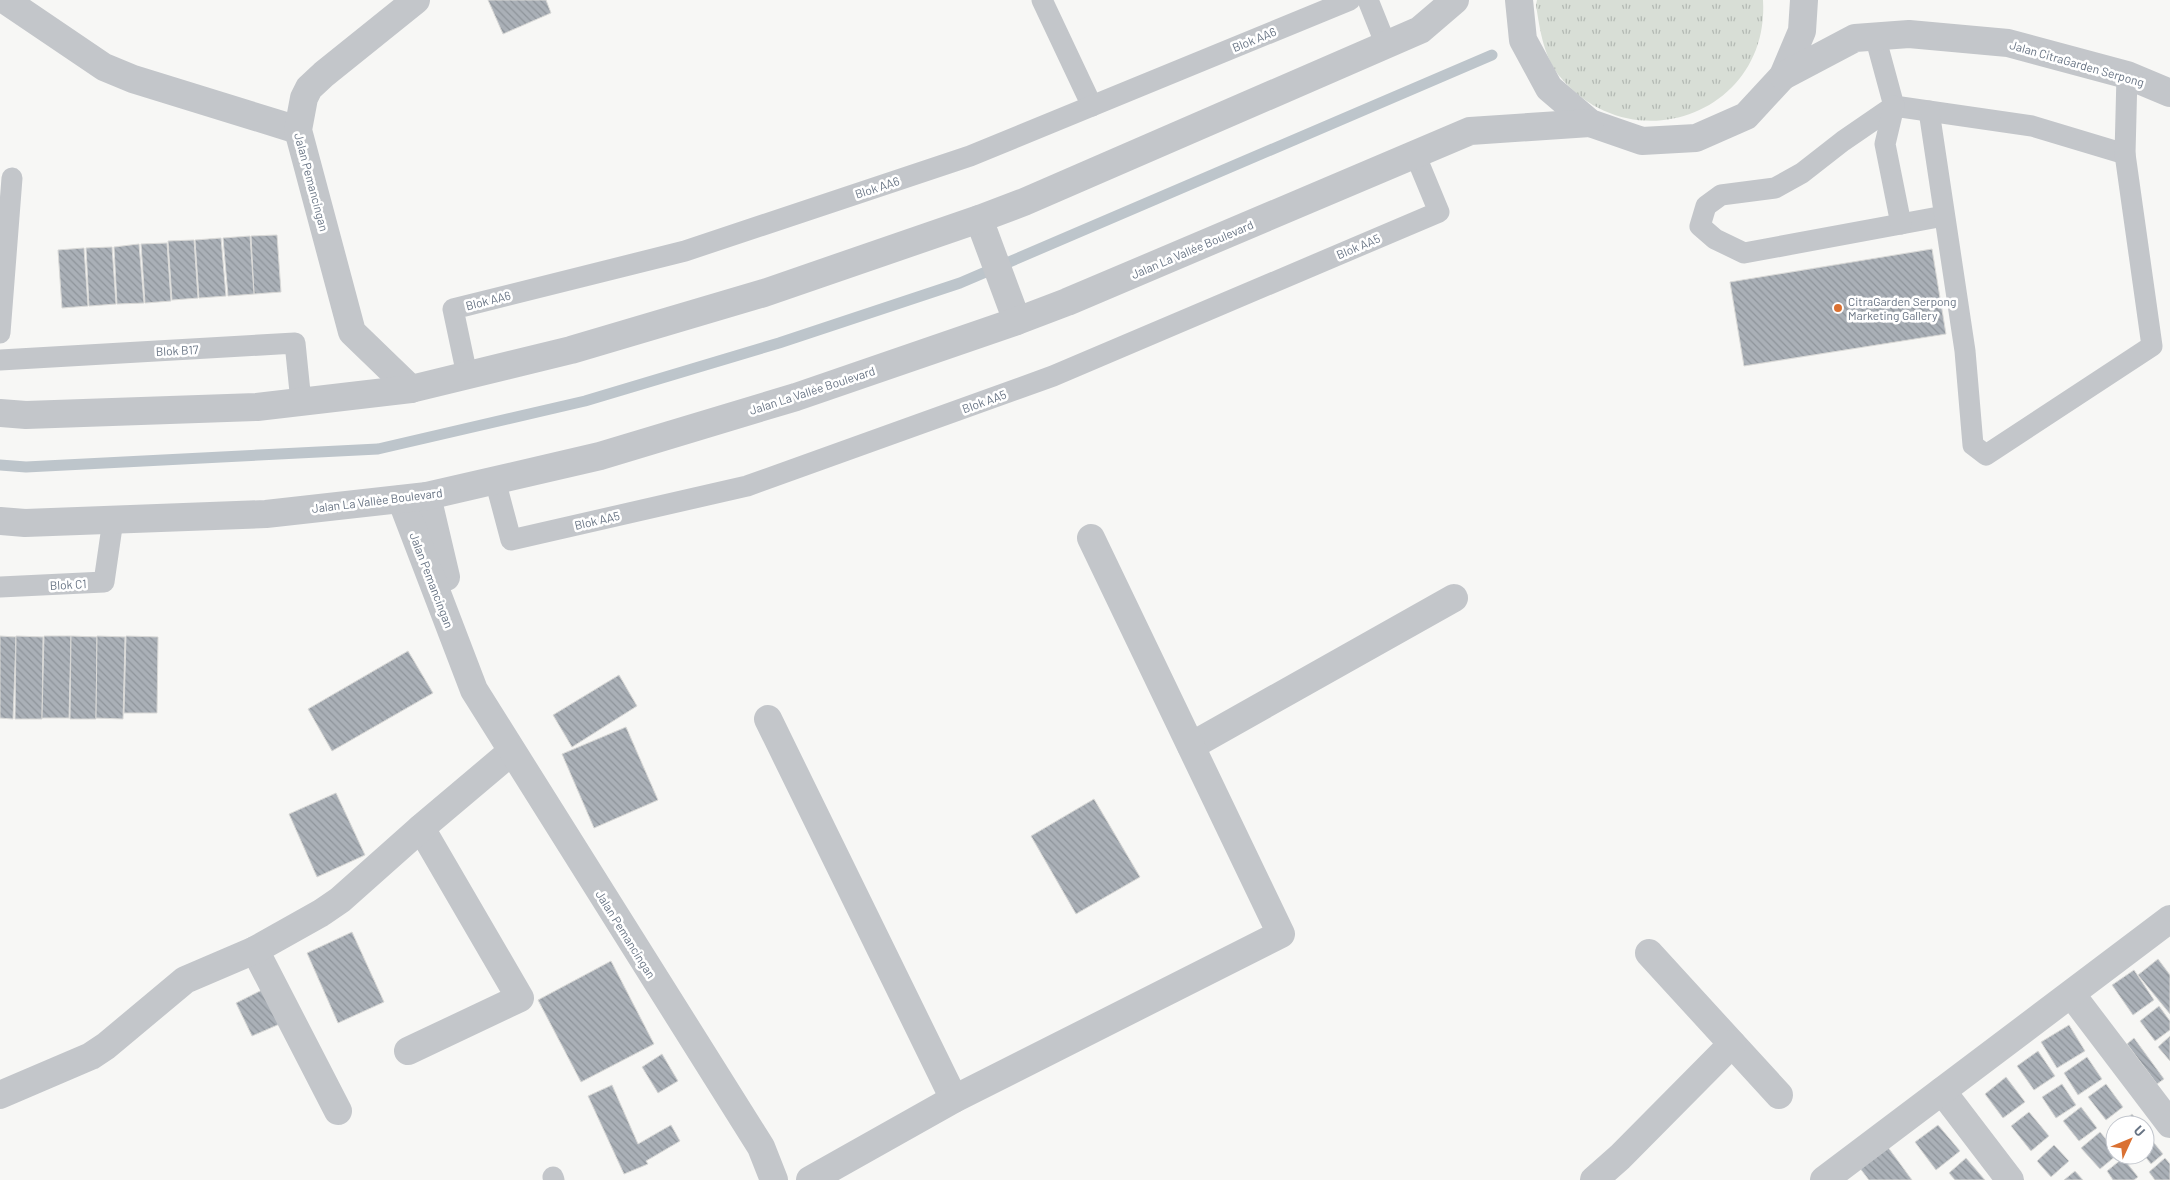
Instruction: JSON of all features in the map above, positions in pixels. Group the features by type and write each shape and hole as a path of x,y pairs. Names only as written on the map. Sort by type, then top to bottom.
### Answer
{"street":[{"path":"6,0 77,50 111,70 133,79 298,130"},
{"name":"Jalan Pemancingan","path":"411,389 352,332 298,130 304,98 309,88 416,0"},
{"path":"0,413 26,414 257,407 411,389 571,350 764,293 979,220 1420,30 1455,0"},
{"path":"1519,0 1523,40 1549,88 1590,123 1642,141 1696,138 1746,116 1783,76 1802,32 1804,0"},
{"name":"Jalan CitraGarden Serpong","path":"1783,76 1855,38 1909,34 2008,43 2127,75 2170,93"},
{"name":"Jalan La Vallée Boulevard","path":"0,521 25,523 266,514 414,497 600,456 796,397 1017,321 1067,302 1470,131 1590,123"},
{"path":"979,220 1017,321"},
{"name":"Jalan Pemancingan","path":"414,497 474,690 511,752 761,1147 774,1180"},
{"path":"810,1180 954,1099 1281,934 1091,538"},
{"path":"1191,746 1454,598"},
{"path":"768,719 954,1099"},
{"path":"0,1095 91,1056 106,1046 184,980 255,950 321,913 340,900 420,828 511,752"},
{"path":"408,1051 520,998 420,828"},
{"path":"1824,1180 2170,919"},
{"path":"255,950 338,1111"},
{"path":"1649,953 1779,1095"},
{"path":"2072,994 2170,1124"},
{"path":"1594,1180 1620,1157 1732,1044"},
{"path":"1942,1091 2010,1180"}],"lane":[{"path":"1042,0 1092,106"},
{"name":"Blok AA6","path":"467,375 453,309 685,251 970,156 1350,0"},
{"path":"1368,0 1386,45"},
{"path":"1875,36 1894,106 1885,144 1901,224"},
{"path":"1929,111 1965,351 1973,444 1986,455 2152,346 2125,154 2127,75"},
{"path":"1944,216 1744,253 1715,239 1700,226 1706,206 1720,196 1775,188 1802,173 1843,141 1894,106 2032,126 2125,154"},
{"name":"Blok AA5","path":"495,480 511,540 747,486 1052,376 1439,212 1414,154"},
{"path":"0,333 12,178"},
{"name":"Blok B17","path":"0,360 295,343 301,402"},
{"name":"Blok C1","path":"0,587 104,582 113,520"}],"green space":[{"path":"1537,0 1763,0 1759,39 1745,71 1722,96 1692,113 1660,120 1625,118 1592,104 1562,79 1547,54 1539,25"}],"building":[{"path":"488,0 546,0 551,13 503,34"},
{"path":"277,235 281,292 254,294 251,236"},
{"path":"250,236 254,294 228,296 223,238"},
{"path":"221,238 226,296 199,298 195,240"},
{"path":"194,240 198,298 172,300 168,241"},
{"path":"167,243 171,301 145,303 141,244"},
{"path":"139,244 144,303 117,304 114,247"},
{"path":"112,247 116,304 89,306 86,248"},
{"path":"84,248 88,306 62,308 58,250"},
{"name":"CitraGarden Serpong Marketing Gallery","path":"1932,249 1946,334 1744,366 1730,282"},
{"path":"0,636 16,637 13,719 0,718"},
{"path":"16,636 43,637 42,719 15,719"},
{"path":"44,636 71,636 69,718 42,718"},
{"path":"71,636 97,637 96,719 70,719"},
{"path":"97,636 125,637 123,719 96,718"},
{"path":"126,636 158,637 157,713 124,713"},
{"path":"408,651 433,693 332,751 308,709"},
{"path":"619,675 637,706 572,747 553,715"},
{"path":"626,727 658,800 594,828 562,754"},
{"path":"336,793 365,855 317,877 289,814"},
{"path":"1094,799 1140,877 1076,914 1031,836"},
{"path":"352,932 384,1002 338,1023 307,953"},
{"path":"2158,959 2170,975 2170,1014 2138,975"},
{"path":"611,961 654,1044 581,1082 538,1000"},
{"path":"2134,970 2154,1000 2133,1015 2112,985"},
{"path":"266,988 282,1023 252,1036 236,1003"},
{"path":"2159,1006 2170,1021 2170,1030 2155,1041 2140,1021"},
{"path":"2069,1025 2085,1051 2057,1068 2041,1042"},
{"path":"2170,1036 2170,1061 2158,1047"},
{"path":"2134,1038 2164,1079 2157,1084 2127,1044"},
{"path":"2038,1051 2055,1076 2034,1090 2017,1066"},
{"path":"662,1054 678,1081 658,1093 642,1067"},
{"path":"2087,1057 2102,1079 2078,1095 2064,1073"},
{"path":"2006,1077 2025,1102 2003,1118 1985,1094"},
{"path":"2062,1084 2076,1105 2056,1118 2042,1097"},
{"path":"2106,1084 2123,1107 2113,1115 2105,1115 2105,1119 2088,1097"},
{"path":"612,1085 638,1144 671,1125 680,1141 646,1161 648,1164 624,1174 588,1096"},
{"path":"2081,1107 2097,1128 2079,1141 2063,1121"},
{"path":"2029,1112 2049,1136 2031,1151 2011,1126"},
{"path":"1938,1125 1960,1151 1936,1170 1915,1142"},
{"path":"2100,1132 2105,1138 2105,1165 2100,1169 2081,1148"},
{"path":"2155,1144 2163,1154 2155,1161"},
{"path":"2054,1145 2069,1161 2051,1177 2037,1161"},
{"path":"1887,1146 1912,1180 1869,1180 1859,1167"},
{"path":"1966,1158 1985,1180 1955,1180 1949,1173"},
{"path":"2165,1158 2170,1164 2170,1180 2155,1180 2149,1172"},
{"path":"2114,1165 2129,1165 2138,1177 2134,1180 2113,1180 2107,1171"},
{"path":"2075,1171 2083,1180 2064,1180"}],"waterway":[{"path":"0,465 26,467 378,449 585,401 779,343 960,283 1492,55"}],"place":[{"name":"CitraGarden Serpong Marketing Gallery","path":"1838,308"}]}
